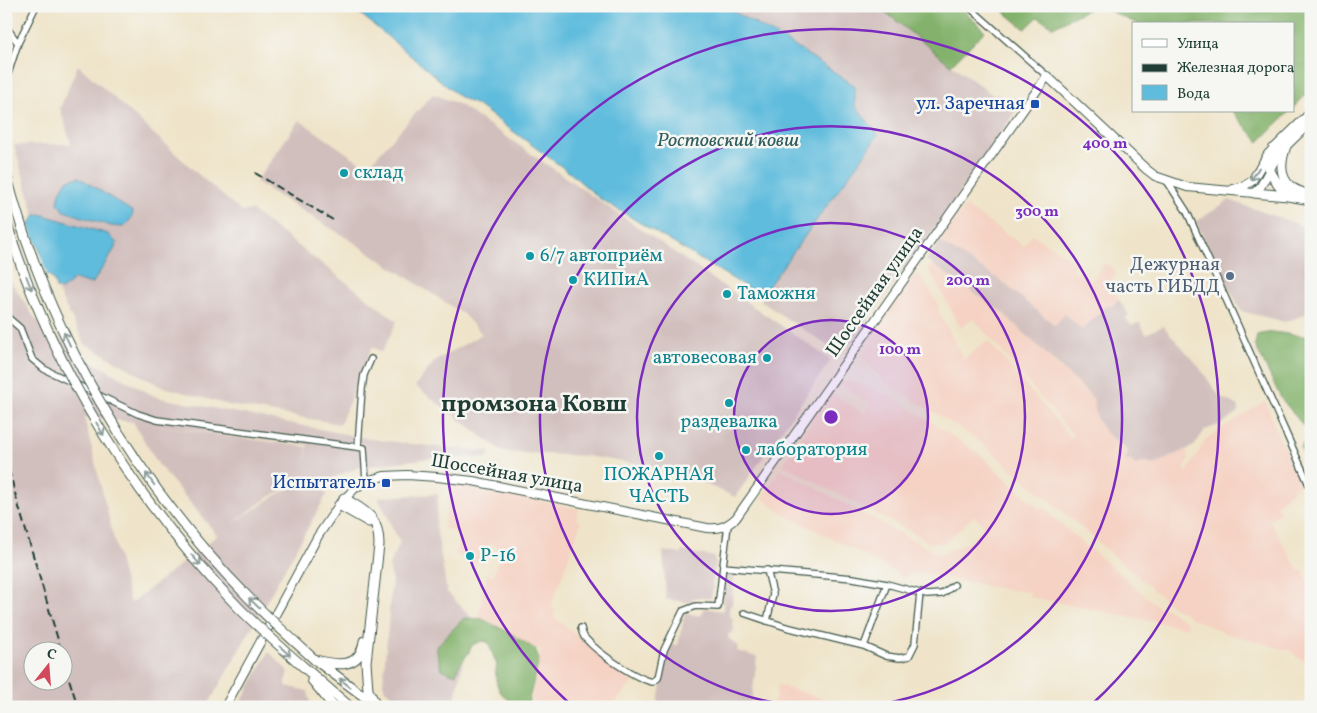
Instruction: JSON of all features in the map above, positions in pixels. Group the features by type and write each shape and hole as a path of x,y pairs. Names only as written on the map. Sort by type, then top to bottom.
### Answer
{"main road":[{"path":"1047,76 1146,169 1167,181 1187,187 1288,196 1309,196"},
{"name":"Шоссейная улица","path":"225,707 315,542 342,501 366,481 384,476 407,475 466,480 707,528 720,529 728,525 739,514 1047,76"},
{"path":"1226,190 1244,186 1252,181 1263,161 1273,149 1311,112"},
{"path":"1254,193 1261,186 1278,154 1311,122"},
{"path":"1286,146 1281,159 1283,176 1291,187 1309,196"},
{"path":"1273,149 1269,169 1278,185 1288,196"},
{"path":"6,172 22,226 53,310 76,358 122,439 157,489 211,558 248,598 316,660 377,706"},
{"path":"6,221 41,315 59,355 111,447 157,512 202,567 239,607 350,707"},
{"path":"316,660 333,664 344,664 354,661 363,648 374,533 369,522 342,501"},
{"path":"342,501 373,519 379,531 380,545 366,662 368,690 377,706"},
{"path":"307,670 309,677 334,707"}],"street":[{"path":"6,80 18,43 36,6"},
{"path":"968,6 1047,76"},
{"path":"6,27 18,43"},
{"path":"1167,181 1187,212 1311,489"},
{"path":"6,316 20,328 32,359 44,369 148,418 361,448"},
{"path":"366,481 361,448 362,389 364,375 371,359"},
{"path":"581,628 585,638 620,667 644,681 653,682 658,678 667,641 683,611 696,606 718,607 728,525"},
{"path":"723,567 853,578 887,584 933,596 942,594 954,585"},
{"path":"767,570 773,594 767,620"},
{"path":"864,646 887,584"},
{"path":"744,613 786,627 864,646 886,656 900,658 909,656 915,644 920,593"}],"shaded area":[{"path":"6,6 15,6 15,13 7,15 8,35 14,47 6,74"},
{"path":"725,6 881,6 951,64 994,96 996,94 1009,101 1015,98 1022,102 951,205 854,339 840,354 762,302 761,296 877,138 855,106 854,85 794,46"},
{"path":"78,65 242,212 251,210 397,321 382,352 372,347 340,424 229,405 160,386 85,344 56,288 14,145 71,144 60,108"},
{"path":"433,94 460,105 831,360 735,497 674,470 586,456 503,452 415,386 434,362 482,334 463,314 350,240 256,182 299,120 367,167"},
{"path":"1229,200 1311,229 1311,312 1285,322 1241,311 1196,222"},
{"path":"965,206 1024,246 1032,234 1076,263 1072,269 1092,280 1105,263 1115,270 1116,273 1107,287 1114,291 1119,300 1110,307 1108,306 1082,330 1056,325 1000,280 940,242"},
{"path":"940,242 1000,280 1055,325 1065,314 1082,330 1108,305 1110,307 1119,300 1129,315 1125,319 1131,325 1140,323 1146,334 1163,326 1197,364 1220,397 1239,406 1238,412 1221,424 1205,430 1194,446 1153,465 1146,461 1136,465 1129,459 1127,462 1125,461 1128,451 1105,432 1097,420 1093,398 1003,313 926,260"},
{"path":"931,264 1003,313 1093,398 1097,421 1105,432 1128,451 1125,460 1128,462 1129,459 1136,465 1146,460 1153,465 1186,450 1189,459 1184,469 1187,472 1206,439 1265,401 1280,439 1304,480 1276,505 1280,513 1269,520 1299,571 1303,570 1311,587 1311,662 1298,658 1291,651 1227,634 1191,618 1173,607 975,438 883,381 862,356 871,342 870,335 915,274 921,276 937,302 939,312 964,359 988,341 1071,438 1074,436 973,318 961,328 928,268"},
{"path":"6,274 36,320 83,357 156,397 370,439 489,451 489,458 431,458 360,467 317,484 327,494 207,707 118,707 120,696 117,707 6,707 6,585 11,591 6,582","holes":["84,417 133,422 158,464 217,535 223,531 130,604","137,423 308,445 305,467 307,447","301,481 267,501 231,525 267,498"]},
{"path":"843,381 863,384 891,396 978,453 1040,510 1042,507 1051,513 1050,515 1160,608 1167,609 1188,623 1187,628 1030,597 1030,592 1003,589 917,572 903,577 859,552 785,515 761,498 781,469 940,555 972,540 984,526 974,516 944,543 932,543 783,465 831,392 865,414 870,403 841,385"},
{"path":"449,483 579,509 576,519 581,522 551,607 555,611 554,617 633,681 612,707 541,707 532,700 541,650 480,622 478,618 487,574 493,576 502,550 490,543 483,564 455,555 461,534 444,528"},
{"path":"438,494 436,527 447,592 473,619 453,707 406,707 385,690 383,684 392,578 389,565 400,543 378,497"},
{"path":"663,551 681,554 682,551 715,557 711,598 693,598 691,603 666,599"},
{"path":"725,571 734,572 732,605 730,605 729,612 730,617 733,618 732,626 734,627 733,633 729,633 728,638 738,646 737,651 757,657 751,707 657,707 668,645 678,645 685,613 701,616 704,608 723,611"},
{"path":"269,652 288,671 286,686 308,691 311,707 238,707"},
{"path":"778,685 851,707 773,707"}],"green space":[{"path":"878,6 959,6 985,31 951,65"},
{"path":"997,6 1094,6 1053,27 1038,17 1025,29"},
{"path":"1099,6 1307,6 1311,10 1311,90 1294,107 1294,22 1134,22"},
{"path":"1233,112 1289,112 1259,142"},
{"path":"1272,332 1311,337 1311,424 1305,428 1281,398 1255,345 1257,335"},
{"path":"1311,434 1311,467 1300,447"},
{"path":"464,618 482,619 510,633 535,649 539,660 528,703 518,705 501,693 496,681 497,665 488,642 482,641 472,645 456,674 449,673 441,668 436,647"}],"water":[{"name":"Ростовский ковш","path":"351,6 724,6 794,46 854,85 855,106 878,134 761,296 599,198 569,172 480,107 460,97"},
{"path":"79,177 133,212 132,217 123,227 111,226 64,211 58,203 60,192 67,180"},
{"path":"40,214 108,234 117,243 92,284 74,279 62,290 56,288 51,277 41,271 39,263 40,250 29,231 34,216"}],"pier":[{"path":"28,222 48,277 40,273 37,263 38,253 29,240"}],"railway":[{"path":"255,173 333,220"},
{"path":"6,458 58,640"},
{"path":"72,688 78,707"}],"place":[{"name":"ул. Заречная","path":"1035,104"},
{"name":"склад","path":"344,173"},
{"name":"6/7 автоприём","path":"530,256"},
{"name":"Дежурная часть ГИБДД","path":"1230,276"},
{"name":"КИПиА","path":"573,280"},
{"name":"Таможня","path":"727,294"},
{"name":"автовесовая","path":"767,358"},
{"name":"раздевалка","path":"729,403"},
{"name":"лаборатория","path":"746,450"},
{"name":"ПОЖАРНАЯ ЧАСТЬ","path":"659,456"},
{"name":"Испытатель","path":"386,483"},
{"name":"Р-16","path":"470,556"}],"district":[{"name":"промзона Ковш","path":"534,405"}]}
